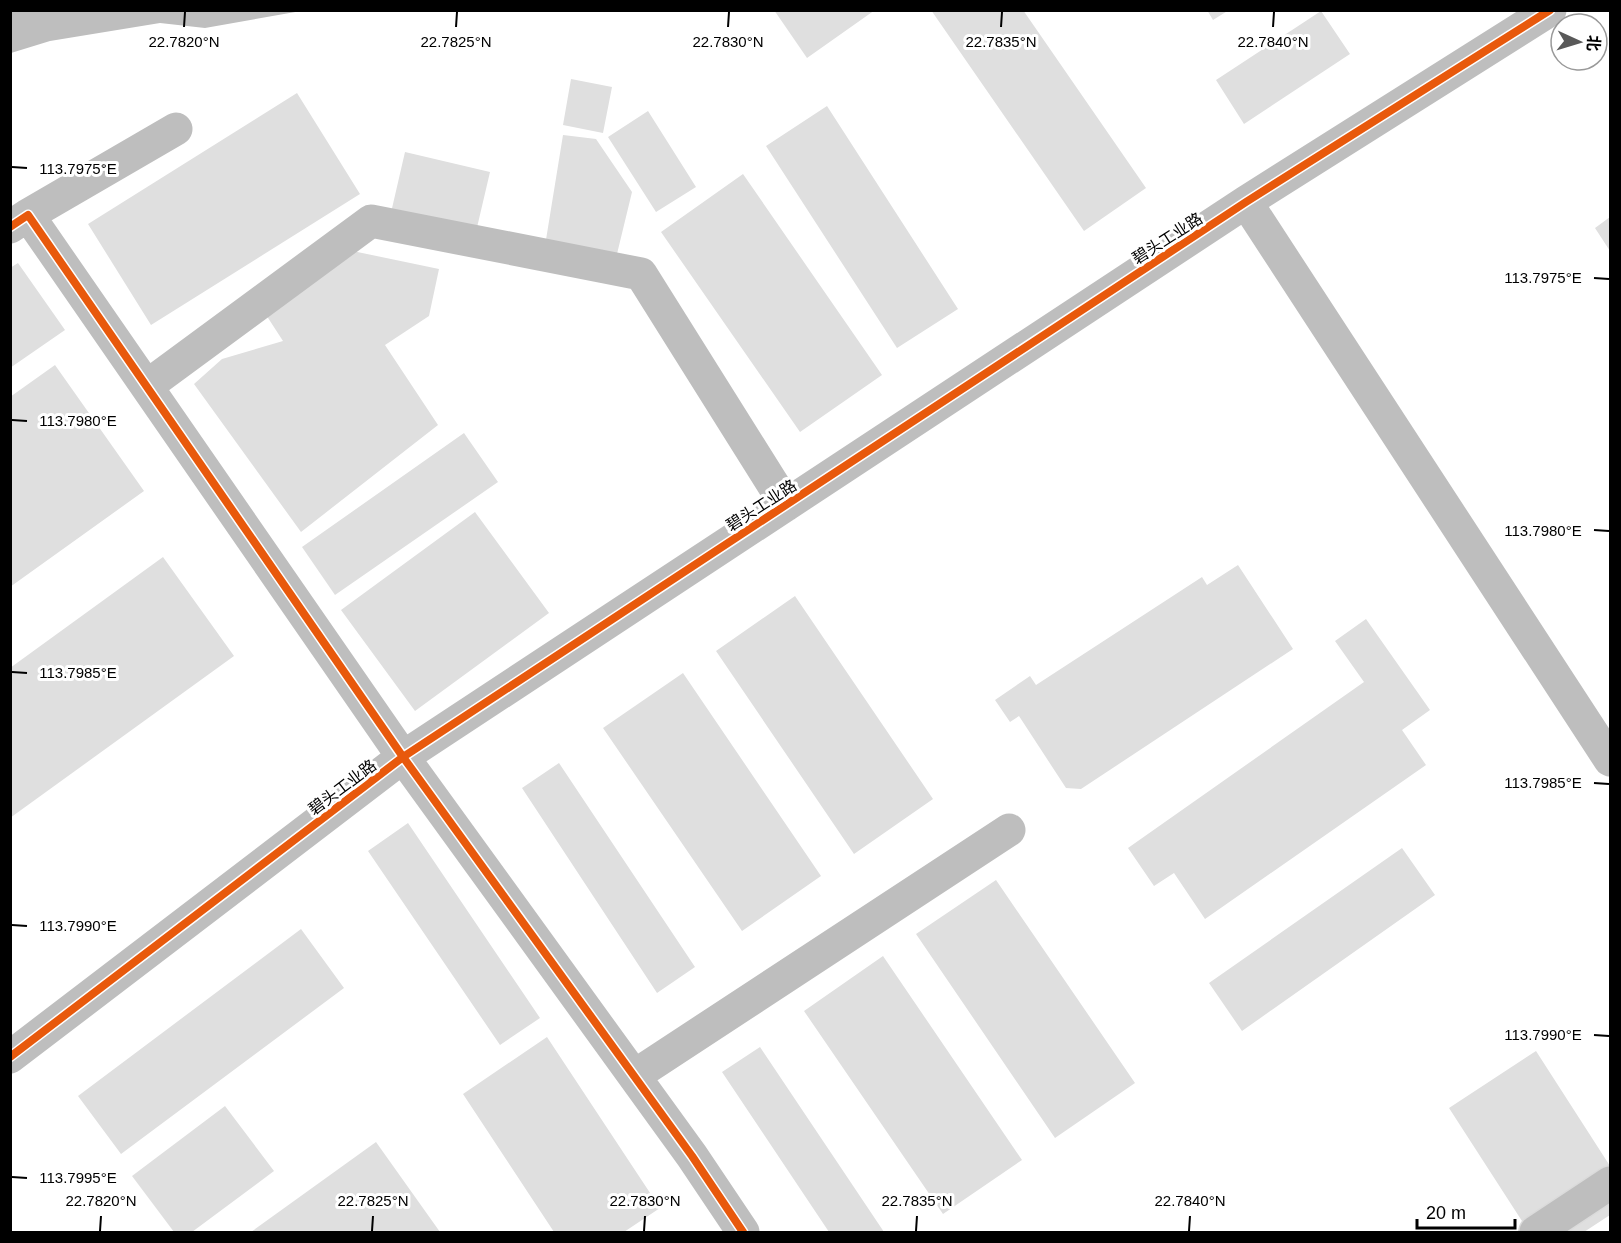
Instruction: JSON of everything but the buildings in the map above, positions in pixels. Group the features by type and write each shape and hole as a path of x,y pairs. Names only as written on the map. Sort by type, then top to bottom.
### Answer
{"street":[{"name":"碧头工业路","path":"10,1057 404,757 1246,202 1550,10"},
{"path":"176,129 19,221 147,386 404,757 634,1076 743,1233"},
{"path":"1246,202 1611,760"},
{"path":"147,386 371,221 641,274 786,505"},
{"path":"634,1076 1009,830"},
{"path":"1536,1233 1611,1183"}],"shaded area":[{"path":"10,11 301,11 205,28 160,23 50,41 11,53"}],"cycle path":[{"path":"10,1057 403,757 1246,202 1550,10"},
{"path":"10,227 28,215 403,757 692,1156 743,1232"}]}
